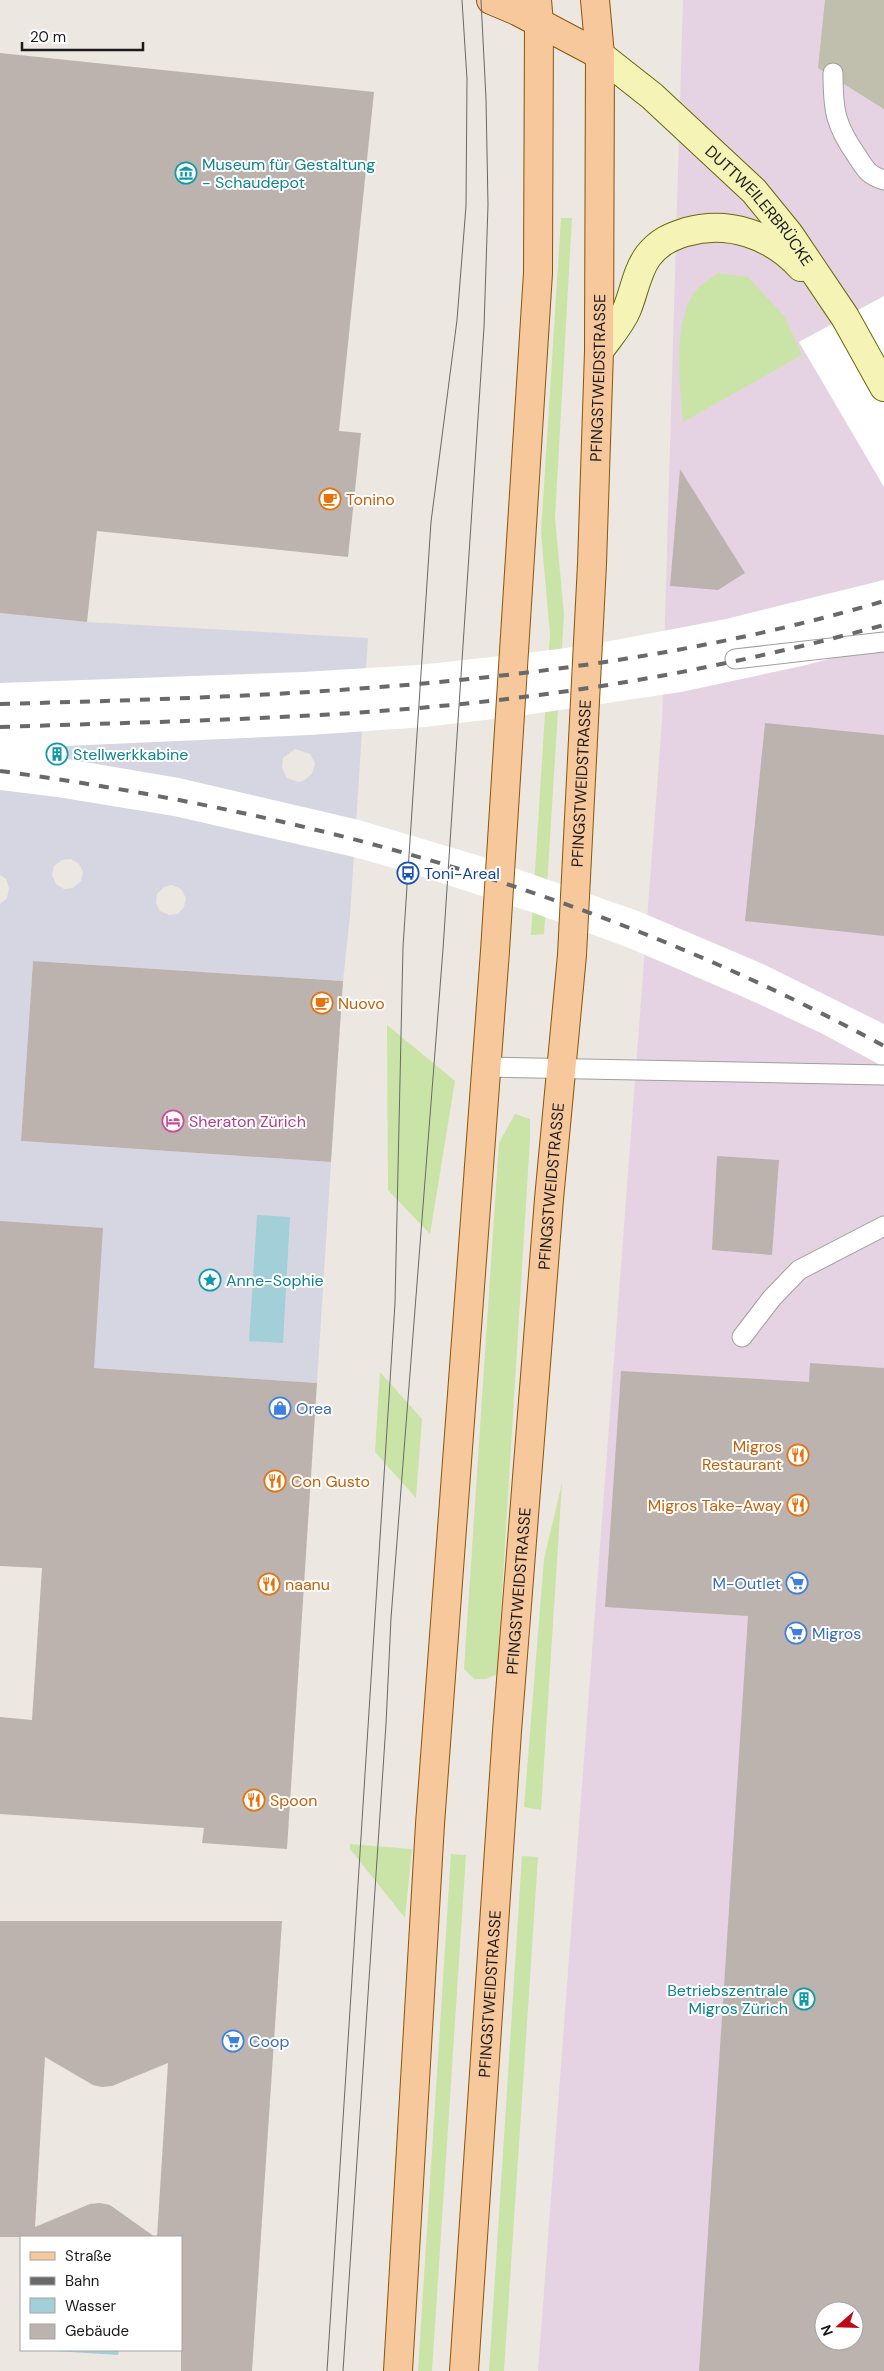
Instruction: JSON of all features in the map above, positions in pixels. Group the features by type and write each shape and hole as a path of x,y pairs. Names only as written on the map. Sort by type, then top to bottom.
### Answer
{"main road":[{"path":"491,0 538,11 600,55"},
{"name":"PFINGSTWEIDSTRASSE","path":"464,2371 507,1731 561,1068 572,955 592,564 598,350 600,55 595,0"},
{"path":"398,2371 432,1804 486,1066 538,273 538,11"}],"street":[{"name":"DUTTWEILERBRÜCKE","path":"600,55 658,101 754,191 789,234 845,317 884,387"},
{"path":"598,350 626,311 647,258 657,245 670,237 697,229 725,227 765,239 788,253 845,317"}],"lane":[{"path":"833,72 833,102 842,134 870,176 884,180"},
{"path":"735,659 884,642"},
{"path":"486,1066 884,1075"},
{"path":"742,1337 772,1298 799,1270 884,1226"}],"shaded area":[{"path":"683,0 884,0 884,2371 538,2371 662,721"},
{"path":"825,0 884,0 884,109 818,68"},
{"path":"0,613 87,622 368,638 350,916 343,981 33,961 21,1141 331,1162 317,1383 94,1368 0,1221 0,904 7,898 9,888 6,879 0,875","holes":["295,749 310,754 315,763 312,774 303,781 298,782 287,778 282,768 283,758","71,859 79,864 83,872 81,881 73,888 64,889 56,884 52,875 54,866 62,860","172,885 181,889 186,898 184,907 178,914 169,915 160,911 156,903 157,894 164,887"]}],"green space":[{"path":"561,218 572,218 555,518 564,615 544,934 531,935 550,634 541,533"},
{"path":"718,273 748,277 785,317 802,355 683,422 679,356 683,321 687,306 694,293"},
{"path":"387,1025 455,1081 430,1234 388,1190"},
{"path":"515,1114 530,1119 530,1139 497,1674 486,1679 474,1679 464,1669 499,1143"},
{"path":"380,1372 422,1419 416,1498 375,1452"},
{"path":"562,1483 541,1810 524,1807 544,1559"},
{"path":"350,1844 412,1849 405,1918 350,1849"},
{"path":"451,1854 466,1855 432,2371 418,2371"},
{"path":"522,1856 538,1857 504,2371 489,2371"}],"water":[{"path":"257,1215 290,1217 283,1343 249,1341"},
{"path":"54,2351 119,2351 118,2355"}],"pier":[{"path":"884,296 884,487 799,342"},
{"path":"884,580 884,645 802,666 681,692 519,716 425,727 310,735 66,746 67,759 179,778 359,820 480,856 638,911 763,964 884,1024 884,1067 823,1034 629,948 534,913 414,874 354,857 174,816 57,797 0,790 0,683 303,672 418,665 511,655 589,645 726,619"}],"building":[{"path":"0,53 374,92 339,431 361,433 348,557 97,531 87,622 0,613"},
{"path":"680,469 745,573 718,590 670,586"},
{"path":"765,723 884,735 884,936 745,921"},
{"path":"33,961 343,981 331,1162 21,1141"},
{"path":"717,1156 779,1160 772,1255 712,1250"},
{"path":"0,1221 103,1228 94,1368 317,1383 287,1849 202,1843 204,1828 0,1814 0,1717 32,1720 42,1568 0,1566"},
{"name":"Betriebszentrale Migros Zürich","path":"810,1363 884,1368 884,2371 699,2371 748,1616 605,1607 621,1371 809,1382"},
{"path":"0,1921 282,1921 252,2371 181,2371 182,2236 157,2236 168,2063 112,2086 102,2087 93,2085 45,2057 35,2227 90,2204 100,2203 110,2205 154,2236 0,2237"}],"tram line":[{"path":"327,2371 395,1303 403,947 431,522 457,320 466,206 467,79 462,0"},
{"path":"343,2371 386,1724 391,1618 443,949 484,327 488,205 486,99 481,0"}],"railway":[{"path":"0,704 111,701 335,690 446,681 556,669 667,652 776,630 884,601"},
{"path":"0,727 322,715 387,711 515,698 608,685 747,659 884,625"},
{"path":"0,771 116,789 231,810 344,837 455,868 564,904 672,945 779,993 884,1046"}],"place":[{"name":"Museum für Gestaltung - Schaudepot","path":"186,173"},
{"name":"Tonino","path":"330,499"},
{"name":"Stellwerkkabine","path":"57,754"},
{"name":"Toni-Areal","path":"408,873"},
{"name":"Nuovo","path":"322,1003"},
{"name":"Sheraton Zürich","path":"173,1121"},
{"name":"Anne-Sophie","path":"210,1280"},
{"name":"Orea","path":"280,1408"},
{"name":"Migros Restaurant","path":"798,1455"},
{"name":"Con Gusto","path":"275,1481"},
{"name":"Migros Take-Away","path":"798,1505"},
{"name":"M-Outlet","path":"797,1583"},
{"name":"naanu","path":"269,1584"},
{"name":"Migros","path":"796,1633"},
{"name":"Spoon","path":"254,1800"},
{"name":"Betriebszentrale Migros Zürich","path":"804,1999"},
{"name":"Coop","path":"233,2041"}]}
